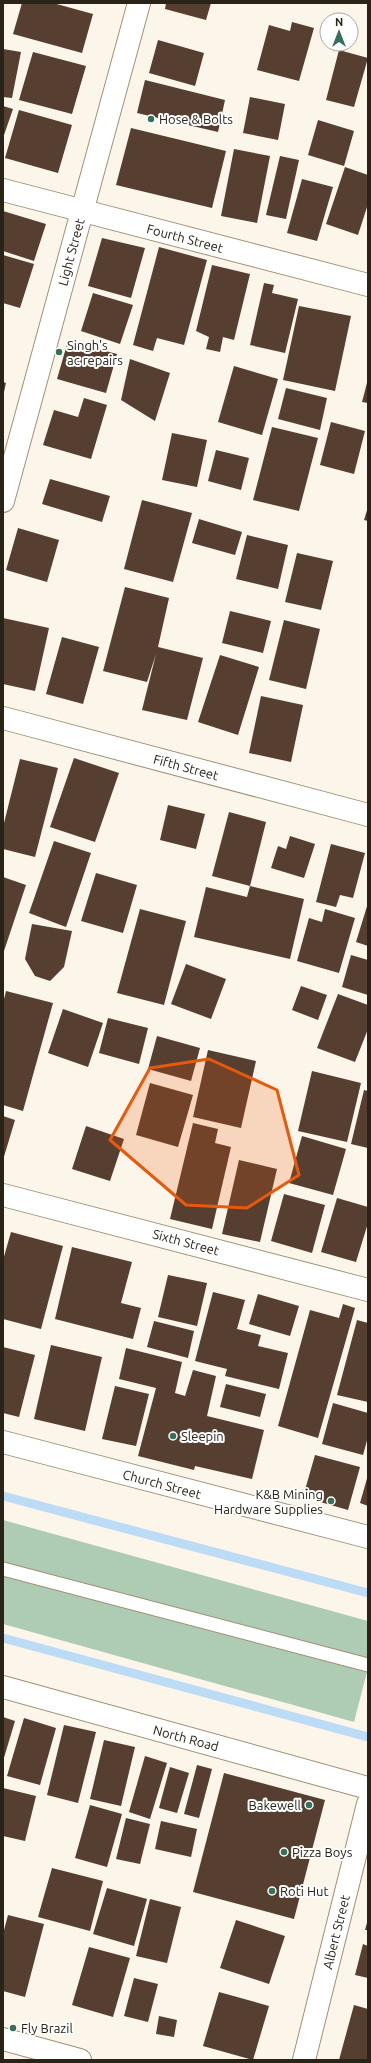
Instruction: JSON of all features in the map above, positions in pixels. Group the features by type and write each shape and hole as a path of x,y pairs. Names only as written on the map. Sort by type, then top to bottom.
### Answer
{"street":[{"name":"Light Street","path":"3,501 139,3"},
{"name":"Fourth Street","path":"3,190 368,285"},
{"name":"Fifth Street","path":"3,718 368,815"},
{"name":"Sixth Street","path":"3,1194 368,1290"},
{"name":"Church Street","path":"3,1442 368,1537"},
{"name":"North Road","path":"3,1687 368,1788"},
{"name":"Albert Street","path":"304,2060 368,1804"},
{"path":"3,2039 80,2060"}],"lane":[{"path":"3,1569 368,1665"}],"highlighted area":[{"path":"209,1059 277,1090 299,1175 247,1208 186,1205 110,1140 150,1068"}],"green space":[{"path":"3,1520 368,1621 368,1668 354,1722 3,1624"}],"building":[{"path":"22,3 53,3 93,14 82,53 13,34"},
{"path":"166,3 211,3 206,20 165,9"},
{"path":"292,22 314,28 299,81 257,70 269,25 290,31"},
{"path":"158,40 204,53 195,86 149,73"},
{"path":"3,49 21,52 12,98 3,97"},
{"path":"33,52 86,66 72,114 19,100"},
{"path":"338,52 346,52 368,58 354,107 326,100"},
{"path":"145,80 225,100 218,132 137,113"},
{"path":"250,97 285,104 278,140 243,133"},
{"path":"3,106 13,109 3,138"},
{"path":"19,110 72,125 58,173 5,158"},
{"path":"318,120 354,131 344,166 308,155"},
{"path":"131,128 226,151 212,208 116,185"},
{"path":"234,149 270,156 257,223 221,216"},
{"path":"280,156 299,160 286,219 266,215"},
{"path":"345,167 368,175 368,204 358,235 326,224"},
{"path":"302,179 333,187 317,241 287,233"},
{"path":"3,211 46,224 34,261 3,251"},
{"path":"102,238 145,248 131,298 88,286"},
{"path":"159,247 207,260 184,345 157,338 153,351 133,345"},
{"path":"3,255 34,264 20,308 3,303"},
{"path":"212,265 250,274 234,340 223,337 220,352 206,349 209,337 196,331"},
{"path":"264,283 274,285 272,293 298,299 285,353 250,345"},
{"path":"93,293 133,305 120,344 81,331"},
{"path":"299,306 351,316 335,391 283,380"},
{"path":"68,341 117,354 106,393 57,379"},
{"path":"130,359 170,373 155,421 121,400"},
{"path":"234,366 278,379 262,435 218,422"},
{"path":"368,379 368,403 362,402"},
{"path":"3,382 6,383 4,392 3,392"},
{"path":"286,388 327,398 320,430 278,419"},
{"path":"84,398 107,405 91,459 43,445 54,410 78,417"},
{"path":"331,422 365,431 354,474 320,465"},
{"path":"272,427 318,438 299,511 253,500"},
{"path":"172,433 207,440 197,487 162,480"},
{"path":"216,450 249,458 241,490 208,481"},
{"path":"50,479 110,496 102,522 42,504"},
{"path":"142,500 192,513 173,582 124,569"},
{"path":"368,507 368,521 364,520"},
{"path":"199,519 242,532 235,555 192,543"},
{"path":"18,528 59,540 47,582 6,570"},
{"path":"247,535 288,545 278,589 236,579"},
{"path":"297,553 333,561 321,610 285,602"},
{"path":"125,587 169,598 158,647 203,658 187,720 142,710 156,654 147,682 103,671"},
{"path":"230,611 271,621 263,653 222,643"},
{"path":"3,618 49,628 35,691 3,684"},
{"path":"284,620 320,629 306,689 269,680"},
{"path":"62,637 99,647 83,704 46,694"},
{"path":"220,655 259,667 238,735 198,722"},
{"path":"261,696 303,705 291,762 249,753"},
{"path":"74,758 119,773 95,842 50,827"},
{"path":"20,759 58,768 35,857 3,849 3,827"},
{"path":"168,805 205,814 196,849 160,840"},
{"path":"229,812 266,822 250,886 212,876"},
{"path":"290,836 315,844 304,878 271,868 278,846 286,849"},
{"path":"54,841 91,853 66,927 29,913"},
{"path":"331,844 365,853 353,898 340,895 336,907 316,902"},
{"path":"96,873 137,885 123,933 81,921"},
{"path":"3,877 26,885 3,954"},
{"path":"250,886 304,899 290,959 194,937 206,887 247,897"},
{"path":"368,903 368,946 356,942"},
{"path":"140,909 186,921 164,1005 117,993"},
{"path":"325,909 355,918 339,973 297,961 309,918 322,922"},
{"path":"32,924 72,931 64,967 50,981 35,976 25,959"},
{"path":"351,955 368,960 368,995 342,987"},
{"path":"186,964 226,979 211,1019 171,1004"},
{"path":"301,986 327,995 318,1020 292,1010"},
{"path":"6,991 53,1003 23,1111 3,1105 3,1003"},
{"path":"338,994 368,1005 368,1029 355,1062 317,1048"},
{"path":"63,1009 103,1023 88,1067 48,1053"},
{"path":"108,1018 148,1028 139,1064 99,1053"},
{"path":"157,1036 200,1048 191,1081 148,1069"},
{"path":"208,1050 256,1061 241,1128 193,1117"},
{"path":"312,1071 361,1083 347,1142 298,1131"},
{"path":"150,1083 193,1095 178,1147 136,1135"},
{"path":"364,1090 368,1091 368,1148 351,1144"},
{"path":"3,1116 15,1120 3,1160"},
{"path":"193,1123 218,1129 215,1143 231,1147 212,1229 170,1219"},
{"path":"86,1126 124,1139 110,1181 72,1169"},
{"path":"302,1136 346,1149 333,1195 289,1183"},
{"path":"239,1160 277,1169 260,1242 222,1234"},
{"path":"284,1194 325,1205 312,1253 271,1241"},
{"path":"337,1198 368,1207 368,1223 356,1262 321,1252"},
{"path":"11,1232 63,1246 41,1329 3,1319 3,1260"},
{"path":"72,1247 132,1262 121,1303 141,1308 133,1339 55,1319"},
{"path":"168,1275 207,1283 197,1326 158,1317"},
{"path":"213,1292 245,1300 237,1329 261,1335 258,1346 288,1353 279,1389 225,1376 227,1369 195,1361"},
{"path":"258,1294 299,1306 290,1336 249,1324"},
{"path":"343,1304 355,1308 318,1438 278,1426 310,1310 339,1318"},
{"path":"357,1320 368,1323 368,1402 337,1395"},
{"path":"154,1321 194,1331 188,1358 147,1347"},
{"path":"51,1345 102,1357 85,1431 34,1419"},
{"path":"3,1347 35,1355 19,1417 3,1413"},
{"path":"126,1348 182,1362 175,1393 185,1396 193,1370 216,1376 207,1416 264,1430 252,1479 195,1466 194,1470 138,1456 156,1388 119,1379"},
{"path":"226,1384 266,1394 260,1417 220,1407"},
{"path":"115,1386 149,1394 136,1446 102,1439"},
{"path":"333,1403 368,1413 368,1437 363,1455 322,1444"},
{"path":"315,1455 360,1467 348,1510 303,1497"},
{"path":"368,1475 368,1506 360,1503"},
{"path":"3,1717 15,1721 3,1761"},
{"path":"24,1718 56,1728 40,1785 7,1776"},
{"path":"64,1725 96,1732 78,1803 47,1795"},
{"path":"104,1740 135,1747 121,1806 90,1799"},
{"path":"145,1756 167,1763 150,1819 129,1812"},
{"path":"197,1765 212,1769 199,1818 184,1814"},
{"path":"170,1767 189,1773 177,1813 159,1808"},
{"path":"224,1773 325,1800 294,1919 193,1892"},
{"path":"3,1788 36,1796 25,1841 3,1836"},
{"path":"90,1805 122,1814 107,1867 75,1858"},
{"path":"126,1818 150,1824 140,1864 116,1859"},
{"path":"161,1821 197,1829 191,1857 155,1849"},
{"path":"52,1868 103,1881 90,1931 38,1917"},
{"path":"107,1888 147,1899 134,1946 93,1934"},
{"path":"150,1899 181,1907 167,1963 136,1956"},
{"path":"8,1915 44,1924 25,1997 3,1991 3,1934"},
{"path":"368,1919 368,1930 365,1930"},
{"path":"236,1920 285,1936 269,1984 220,1968"},
{"path":"363,1944 368,1946 368,1978 355,1975"},
{"path":"89,1947 130,1958 113,2017 72,2005"},
{"path":"134,1978 158,1984 148,2022 124,2016"},
{"path":"219,1992 269,2006 253,2060 203,2046"},
{"path":"354,2005 368,2009 368,2060 339,2060"},
{"path":"159,2016 177,2020 174,2037 156,2034"}],"waterway":[{"path":"3,1496 368,1593"},
{"path":"3,1638 368,1737"}],"place":[{"name":"Hose & Bolts","path":"151,119"},
{"name":"Singh's ac repairs","path":"59,352"},
{"name":"Sleepin","path":"173,1436"},
{"name":"K&B Mining Hardware Supplies","path":"331,1501"},
{"name":"Bakewell","path":"309,1805"},
{"name":"Pizza Boys","path":"284,1852"},
{"name":"Roti Hut","path":"272,1891"},
{"name":"Fly Brazil","path":"13,2028"}]}
